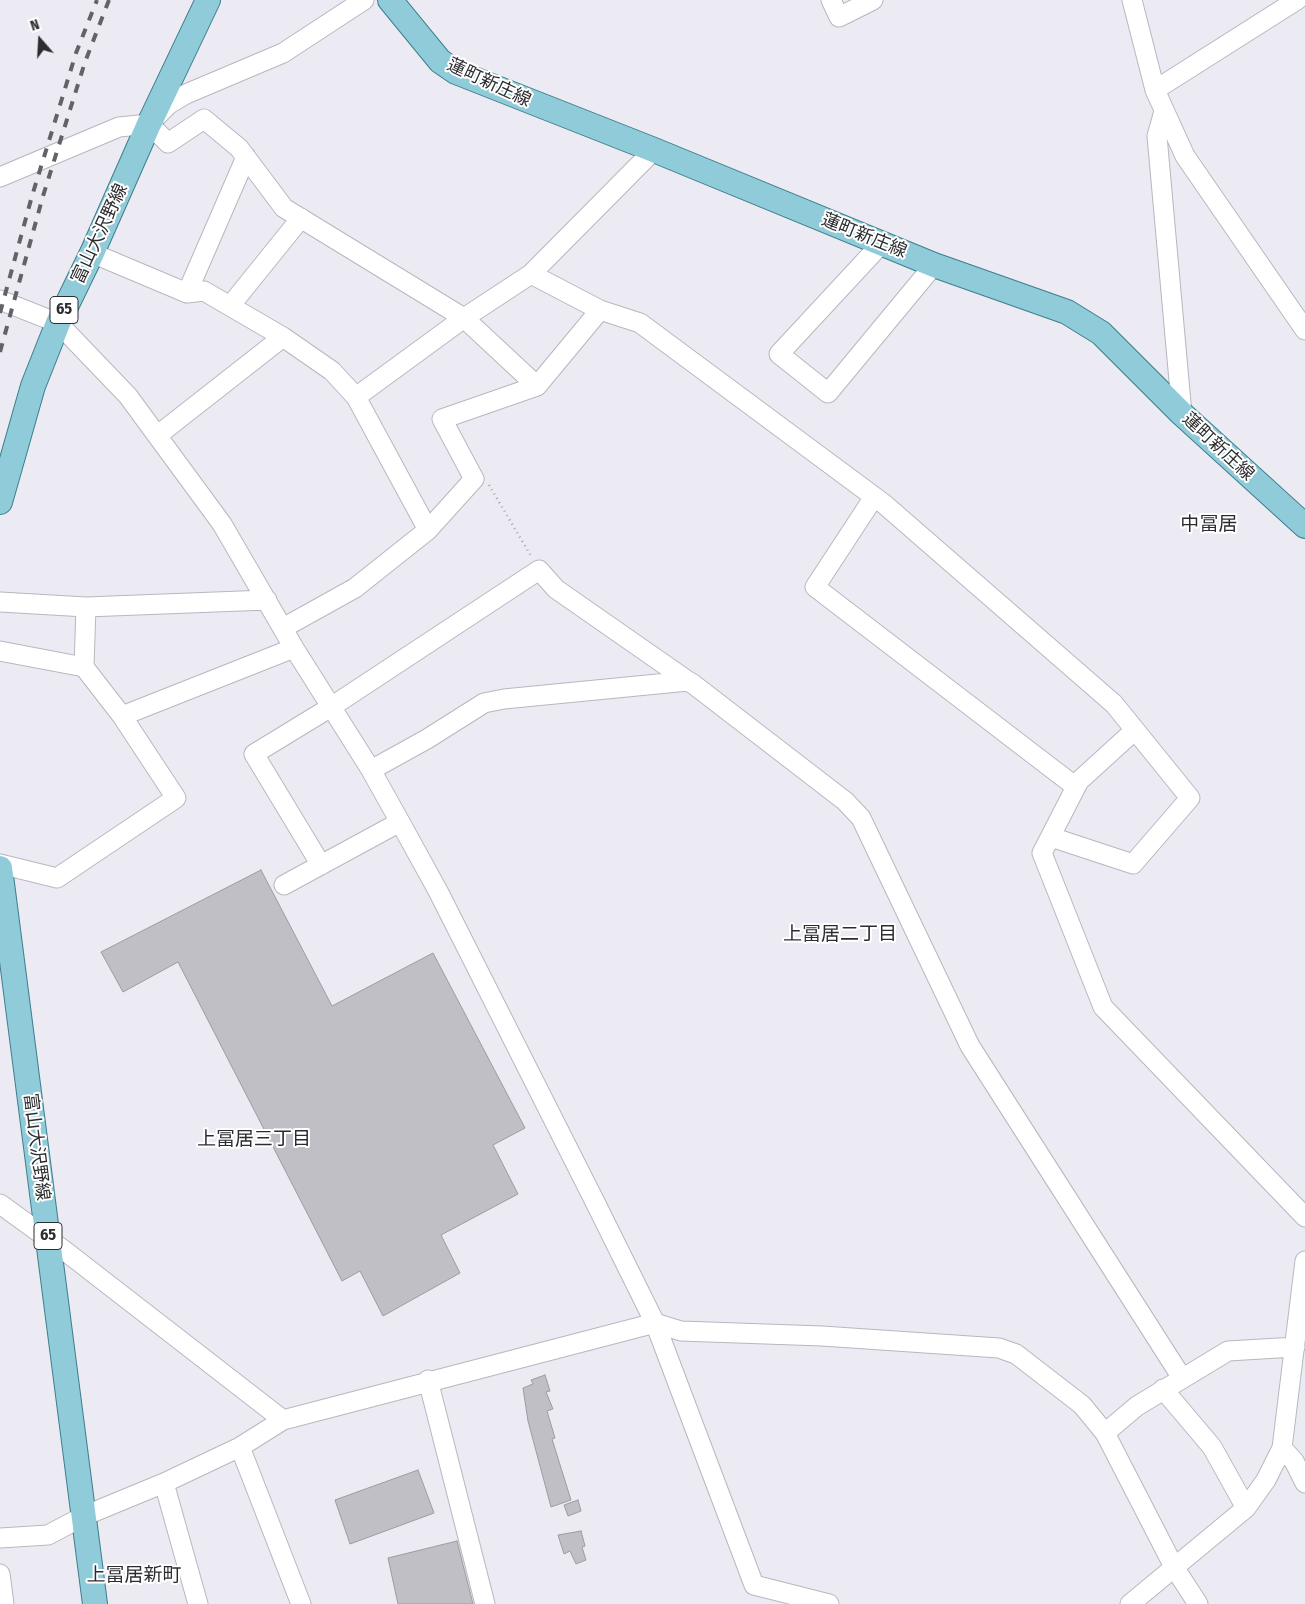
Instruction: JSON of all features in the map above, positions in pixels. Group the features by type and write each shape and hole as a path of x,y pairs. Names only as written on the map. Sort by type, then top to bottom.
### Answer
{"main road":[{"name":"富山大沢野線","path":"0,502 33,386 58,323 208,0"},
{"name":"蓮町新庄線","path":"390,0 440,61 456,72 654,150 934,265 1067,312 1101,333 1182,414 1305,526"},
{"name":"富山大沢野線","path":"0,866 95,1604"}],"street":[{"path":"0,177 119,127 149,124 169,104 186,94 283,53 364,0"},
{"path":"831,0 839,17 873,0"},
{"path":"1155,90 1297,0"},
{"path":"1136,2 1155,90 1185,156 1305,330"},
{"path":"1164,111 1157,136 1182,414"},
{"path":"149,124 168,143 204,119 239,148 284,208 464,318 537,386"},
{"path":"356,397 464,318 531,274 654,150"},
{"path":"187,293 246,157"},
{"path":"230,306 301,218"},
{"path":"882,243 778,354 828,394 934,265"},
{"path":"92,253 187,293 204,291 283,337 332,371 356,397 428,530"},
{"path":"531,274 600,310 640,323 874,497 1114,704 1190,798 1133,864 1051,837"},
{"path":"0,300 58,323 128,396 222,524 294,648 371,770 438,891 655,1322 754,1585 829,1604"},
{"path":"283,628 355,588 428,530 474,479 442,419 537,386 600,310"},
{"path":"158,435 283,337"},
{"path":"874,497 815,587 1076,787"},
{"path":"321,865 254,754 331,707 539,570 556,589 688,681 845,801 861,818 970,1046 1182,1378"},
{"path":"0,602 86,607 267,600"},
{"path":"0,866 57,878 176,798 122,716 84,667 86,607"},
{"path":"122,716 294,648"},
{"path":"0,651 84,667"},
{"path":"371,770 427,739 484,703 504,699 688,681"},
{"path":"1135,730 1079,781 1042,853 1103,1007 1305,1217"},
{"path":"284,885 400,822"},
{"path":"0,1204 48,1238 283,1420"},
{"path":"1130,1604 1246,1508 1266,1480 1282,1448 1298,1353 1305,1261"},
{"path":"0,1538 48,1536 84,1516 164,1483 240,1447 283,1420 428,1380 655,1322 681,1331 822,1336 999,1348 1016,1354 1082,1405 1105,1434 1123,1465 1174,1568 1198,1604"},
{"path":"1105,1434 1137,1406 1228,1350 1298,1353"},
{"path":"428,1380 485,1604"},
{"path":"1163,1389 1212,1447 1246,1508"},
{"path":"240,1447 301,1604"},
{"path":"1282,1448 1294,1461 1305,1484"},
{"path":"164,1483 198,1604"},
{"path":"0,1574 4,1604"}],"path":[{"path":"474,479 485,479 539,570"}],"building":[{"path":"261,870 332,1006 433,953 525,1128 493,1145 518,1194 441,1235 460,1273 383,1316 360,1271 342,1281 178,962 123,992 101,952"},
{"path":"545,1375 550,1391 546,1392 553,1409 547,1411 555,1438 552,1439 571,1500 551,1507 528,1421 523,1388 533,1384 531,1380"},
{"path":"418,1470 434,1513 350,1544 335,1500"},
{"path":"578,1500 581,1511 568,1516 564,1505"},
{"path":"581,1531 585,1546 582,1547 586,1560 576,1564 570,1551 564,1554 558,1535"},
{"path":"457,1541 473,1604 398,1604 388,1558"}],"railway":[{"path":"0,313 32,196 76,53 97,0"},
{"path":"0,352 43,196 85,62 109,0"}],"district":[{"name":"中冨居","path":"1209,525"},
{"name":"上冨居二丁目","path":"840,935"},
{"name":"上冨居三丁目","path":"254,1140"},
{"name":"上冨居新町","path":"134,1576"}]}
